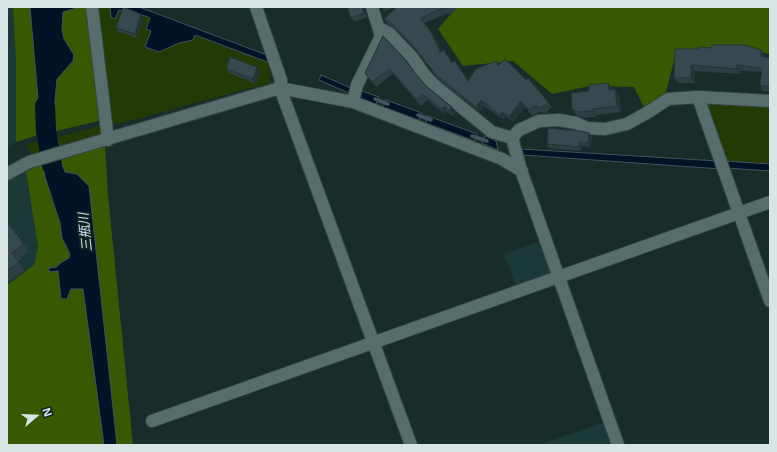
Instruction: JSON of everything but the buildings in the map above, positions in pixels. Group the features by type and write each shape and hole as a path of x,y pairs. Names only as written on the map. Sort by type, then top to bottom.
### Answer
{"street":[{"path":"92,7 108,140"},
{"path":"256,7 281,80 280,88 411,445"},
{"path":"355,96 381,36 372,7"},
{"path":"379,28 389,33 412,57 434,86 492,132 512,138"},
{"path":"7,174 16,168 34,161 280,88 355,96 502,159 522,171"},
{"path":"512,138 519,130 539,121 559,120 576,123 588,128 605,130 627,124 650,112 668,99 698,97 770,101"},
{"path":"698,97 770,301"},
{"path":"512,138 522,171 618,445"},
{"path":"152,421 770,202"}],"shaded area":[{"path":"7,7 13,7 16,62 16,142 7,147"},
{"path":"26,172 38,247 34,265 7,285 7,181"},
{"path":"541,241 553,276 517,289 504,254"},
{"path":"604,422 613,445 540,445"}],"green space":[{"path":"13,7 30,7 38,98 38,135 16,142 16,62"},
{"path":"80,7 89,7 103,120 56,131 54,112 57,79 73,61 74,55 64,39 61,30 63,12"},
{"path":"95,7 110,7 111,17 119,10 124,8 150,18 151,31 159,52 179,43 193,40 195,35 270,63 270,83 118,124 109,123"},
{"path":"457,7 770,7 770,54 735,47 676,53 666,92 645,109 634,87 590,86 552,94 513,61 463,66 438,29"},
{"path":"705,102 770,107 770,164 724,161"},
{"path":"104,125 105,134 60,147 57,137"},
{"path":"40,141 41,152 31,155 27,144"},
{"path":"105,146 108,195 133,445 117,445 89,187 77,174 65,172 60,159"},
{"path":"43,163 45,177 60,223 62,238 70,254 69,258 49,271 58,271 71,289 83,289 104,445 7,445 7,285 34,265 38,247 26,172"}],"water":[{"path":"30,7 80,7 63,12 62,30 64,39 74,55 73,61 57,79 54,112 56,131 38,135 38,98"},
{"path":"110,7 139,7 272,57 270,63 195,35 193,40 179,43 159,52 145,47 151,31 146,29 150,18 124,8 123,11 119,10 115,19 111,17"},
{"path":"321,75 353,89 351,94 319,80"},
{"path":"362,91 379,97 376,104 359,98"},
{"path":"386,100 422,113 419,120 383,107"},
{"path":"428,116 477,134 475,141 426,123"},
{"path":"485,136 496,141 498,150 482,143"},
{"path":"57,137 60,147 41,152 40,141"},
{"path":"521,149 718,161 721,169 523,155"},
{"path":"60,159 65,172 77,174 89,186 117,445 104,445 83,289 71,289 67,299 61,299 58,271 49,272 49,268 57,267 69,258 70,254 62,238 60,223 45,177 43,164"},
{"path":"724,161 770,164 770,171 726,168"}],"waterway":[{"path":"375,99 388,104"},
{"name":"三瓶川","path":"45,106 46,130 52,165"},
{"path":"418,115 431,120"},
{"path":"472,136 487,141"}]}
